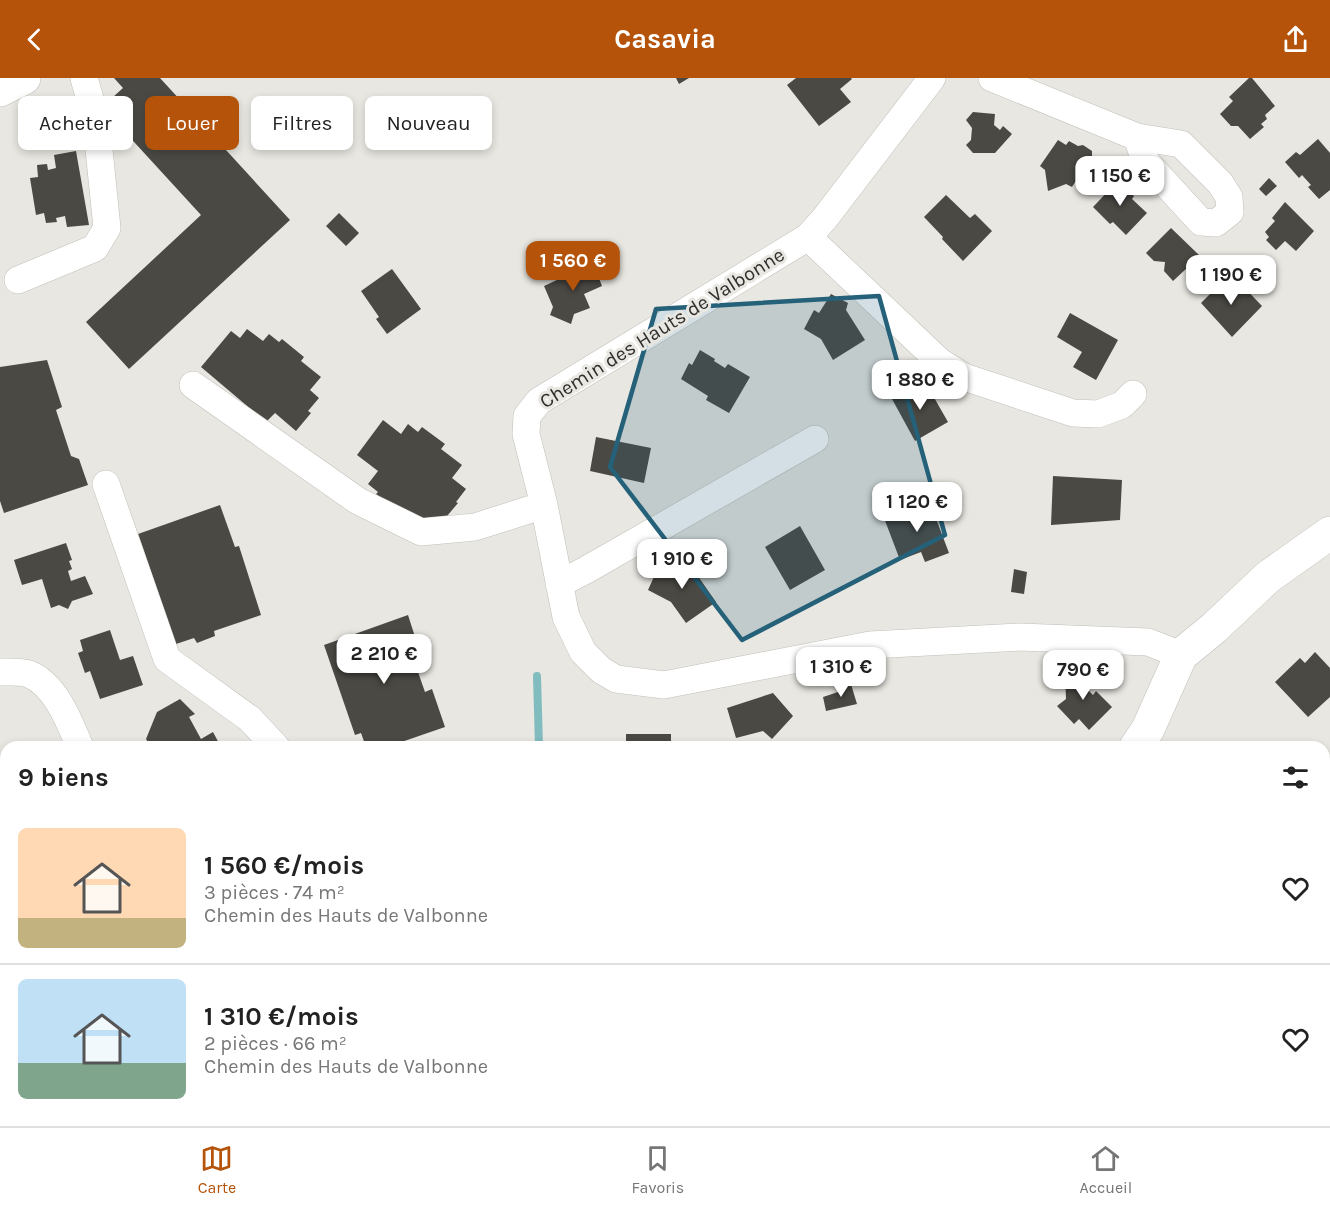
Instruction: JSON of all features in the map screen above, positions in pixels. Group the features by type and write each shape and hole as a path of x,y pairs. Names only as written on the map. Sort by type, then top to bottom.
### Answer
{"street":[{"path":"0,90 24,78"},
{"path":"18,280 95,248 107,228 96,120 84,78"},
{"name":"Chemin des Hauts de Valbonne","path":"932,78 825,218 807,237 539,402 527,416 526,434 544,505 566,617 583,652 602,670 616,679 664,685 870,645 1020,637 1148,642 1181,655"},
{"path":"992,78 1137,137"},
{"path":"807,237 939,361 964,377 1073,413 1098,414 1122,405 1133,394"},
{"path":"193,385 358,501 421,532 475,527 544,505"},
{"path":"559,584 815,439"},
{"path":"106,484 168,659 250,719 270,741"},
{"path":"1140,741 1148,729 1181,655 1214,628 1268,577 1330,533"},
{"path":"0,672 28,674 44,684 57,701 77,741"}],"highlighted area":[{"path":"879,296 945,535 742,640 610,467 656,309"}],"building":[{"path":"114,78 160,78 176,96 145,96 145,150 226,150 290,220 129,369 86,322 201,215 133,141 133,96 114,96 123,88"},
{"path":"676,78 689,78 679,84"},
{"path":"796,78 851,78 840,89 851,102 819,126 787,85"},
{"path":"1249,78 1252,78 1275,106 1265,115 1267,119 1261,124 1264,127 1250,139 1238,126 1231,126 1220,114 1233,101 1229,97"},
{"path":"973,112 995,114 994,125 1000,130 1003,126 1012,134 995,153 973,153 966,145 971,140 972,128 966,120"},
{"path":"1318,139 1330,153 1330,190 1319,199 1308,187 1311,185 1302,175 1299,178 1285,162 1296,152 1300,155"},
{"path":"1058,140 1066,145 1069,141 1078,146 1083,145 1092,151 1092,156 1072,187 1066,184 1048,191 1045,170 1040,166"},
{"path":"76,151 89,225 67,227 65,216 56,218 57,222 46,223 44,213 36,215 30,178 38,177 37,165 47,164 48,170 56,168 54,155"},
{"path":"1112,176 1134,196 1132,199 1147,213 1126,235 1113,222 1110,224 1093,207 1112,187 1106,182"},
{"path":"1269,178 1277,186 1266,196 1259,189"},
{"path":"946,195 970,218 975,214 992,231 963,261 924,217"},
{"path":"1285,202 1314,231 1296,251 1285,241 1276,250 1266,240 1269,237 1265,232 1275,221 1272,218"},
{"path":"339,213 359,233 346,246 326,226"},
{"path":"1171,228 1199,255 1192,270 1187,268 1173,281 1164,271 1165,262 1154,261 1146,253"},
{"path":"592,260 602,286 584,294 590,308 574,314 571,324 550,315 553,307 544,286 570,274 569,270"},
{"path":"392,269 421,309 387,334 376,319 379,317 361,291"},
{"path":"1225,279 1233,288 1239,282 1262,306 1232,337 1201,303"},
{"path":"831,294 848,303 846,310 865,340 833,360 821,339 804,329 814,310 819,313"},
{"path":"1070,313 1118,340 1096,380 1073,367 1082,352 1057,337"},
{"path":"247,329 263,341 269,334 279,342 282,339 304,357 301,361 321,377 310,390 319,398 308,411 311,413 296,431 275,413 266,422 201,367 231,331 240,338"},
{"path":"700,350 725,368 728,364 750,377 729,413 706,400 708,396 681,379 689,363 692,365"},
{"path":"47,360 62,407 56,410 71,456 79,459 88,485 4,513 0,501 0,367"},
{"path":"924,380 948,422 915,441 892,399"},
{"path":"383,420 401,434 408,424 418,432 422,427 445,444 441,449 462,465 452,478 466,489 456,502 458,503 437,528 399,512 376,494 378,492 368,484 378,471 357,455"},
{"path":"596,437 651,448 644,483 590,471"},
{"path":"1053,476 1122,480 1120,520 1051,525"},
{"path":"929,500 949,553 925,562 921,552 900,560 884,518"},
{"path":"220,505 235,547 239,546 261,615 214,631 215,636 197,643 194,638 176,644 138,534"},
{"path":"800,526 825,570 790,590 765,547"},
{"path":"66,543 72,560 69,561 72,569 68,571 71,581 85,576 93,594 72,601 68,609 59,605 51,608 42,579 22,585 14,560"},
{"path":"662,559 689,571 693,569 716,602 686,623 671,602 648,590"},
{"path":"1014,569 1027,572 1024,594 1011,592"},
{"path":"408,615 417,643 411,646 417,660 422,660 424,668 418,672 425,692 432,689 445,727 404,741 364,741 361,733 355,735 324,645"},
{"path":"110,630 120,660 133,656 143,685 100,699 90,671 85,673 78,653 83,651 80,640"},
{"path":"1315,652 1330,668 1330,697 1308,717 1275,682 1300,658 1305,663"},
{"path":"1065,673 1087,673 1087,689 1093,695 1096,691 1112,707 1089,730 1079,719 1074,724 1057,706 1066,699"},
{"path":"850,681 857,704 826,711 823,697 838,692 837,685"},
{"path":"773,693 793,716 772,739 763,731 736,738 727,708"},
{"path":"180,699 195,714 189,717 201,739 213,732 218,741 147,741 146,739 157,712"},
{"path":"626,734 671,734 671,741 626,741"}],"waterway":[{"path":"537,676 539,741"}]}
